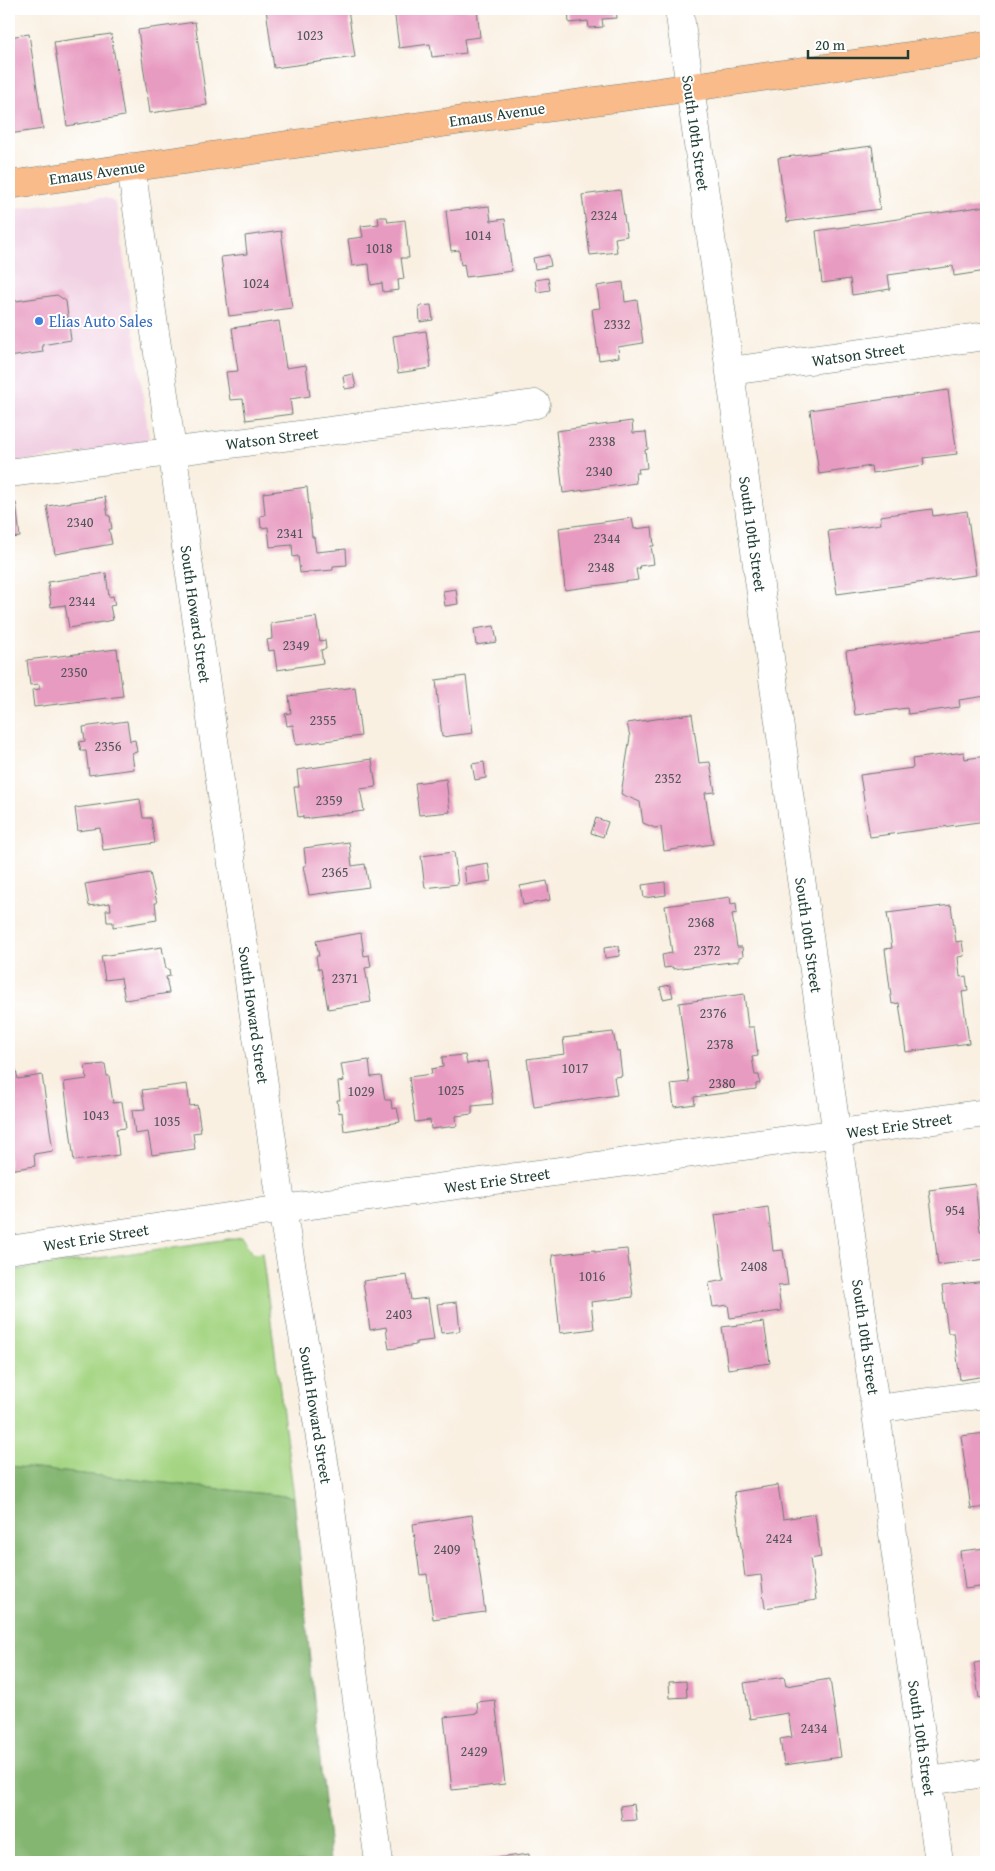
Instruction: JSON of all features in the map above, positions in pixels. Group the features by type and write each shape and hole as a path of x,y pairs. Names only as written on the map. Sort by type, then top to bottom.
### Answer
{"main road":[{"name":"Emaus Avenue","path":"9,185 131,166 986,45"}],"street":[{"name":"South 10th Street","path":"679,9 939,1862"},
{"name":"South Howard Street","path":"131,166 282,1209 327,1480 379,1862"},
{"name":"Watson Street","path":"730,372 986,336"},
{"name":"Watson Street","path":"9,473 536,404"},
{"name":"West Erie Street","path":"9,1250 282,1209 986,1113"},
{"path":"876,1409 986,1394"},
{"path":"928,1781 986,1773"}],"shaded area":[{"path":"106,198 114,202 117,209 149,438 145,444 9,463 9,210"}],"green space":[{"path":"242,1237 252,1254 262,1253 294,1497 9,1466 9,1271"},
{"path":"9,1466 294,1497 330,1862 9,1862"}],"building":[{"path":"266,9 317,9 318,12 348,9 355,57 274,68"},
{"path":"394,9 477,9 480,37 464,39 466,53 432,57 430,44 399,48"},
{"path":"568,9 616,9 617,18 602,19 603,27 589,28 588,21 569,23"},
{"path":"195,22 207,105 150,113 138,30"},
{"path":"29,34 43,129 9,134 9,37"},
{"path":"111,34 124,116 67,126 54,42"},
{"path":"872,146 880,209 787,222 778,158"},
{"path":"620,190 627,236 615,238 617,252 590,255 582,195"},
{"path":"489,206 491,221 505,219 512,271 466,277 464,264 461,265 459,250 451,251 446,211"},
{"path":"986,206 986,271 954,276 953,266 888,275 890,289 852,295 850,279 822,283 816,231"},
{"path":"378,217 387,217 388,222 405,220 409,258 401,258 404,279 398,280 399,290 383,292 382,283 371,285 369,264 352,266 348,239 363,237 361,226 379,224"},
{"path":"281,231 292,308 229,316 221,257 247,254 245,236"},
{"path":"549,255 551,266 535,269 533,258"},
{"path":"548,278 550,290 537,292 535,280"},
{"path":"623,282 625,302 637,300 643,343 618,347 619,357 599,360 592,309 600,308 597,286"},
{"name":"Elias Auto Sales","path":"57,295 66,301 71,340 42,345 43,352 9,357 9,302"},
{"path":"431,305 433,320 420,322 419,306"},
{"path":"279,321 286,368 306,365 310,396 290,399 292,414 246,420 243,399 230,400 226,372 238,371 232,328"},
{"path":"426,331 431,368 398,373 393,336"},
{"path":"353,374 356,387 345,389 343,376"},
{"path":"948,390 957,454 923,458 924,465 872,473 871,466 819,474 810,410"},
{"path":"632,421 633,433 646,432 648,449 645,450 647,468 638,469 639,473 635,473 636,483 563,493 556,431"},
{"path":"307,487 312,537 314,537 316,552 346,549 347,565 333,566 333,570 300,573 298,556 293,557 292,545 270,547 268,527 261,528 260,516 265,515 263,493"},
{"path":"105,497 112,529 109,529 112,544 55,554 47,506"},
{"path":"16,503 20,537 9,538 9,504"},
{"path":"932,509 933,516 967,511 976,575 837,594 828,531 881,524 880,516"},
{"path":"632,518 634,529 652,527 654,546 651,546 654,564 639,566 640,569 636,569 638,580 565,590 559,528"},
{"path":"106,573 109,597 113,596 115,605 110,606 113,620 69,628 65,605 51,607 48,582"},
{"path":"456,589 458,604 445,606 443,591"},
{"path":"316,617 320,641 325,640 326,649 321,650 323,663 277,670 274,650 269,651 267,640 272,639 271,623"},
{"path":"494,626 497,642 476,645 474,629"},
{"path":"984,632 986,646 986,696 959,700 960,707 908,714 907,708 855,715 846,651"},
{"path":"117,649 123,696 34,707 32,690 40,689 39,684 30,685 27,660"},
{"path":"466,676 473,733 442,737 436,680"},
{"path":"355,687 361,736 296,745 293,725 287,726 285,714 291,713 289,696"},
{"path":"692,714 699,763 710,762 715,792 705,793 713,844 664,851 661,827 655,828 643,823 640,802 621,794 630,737 627,723"},
{"path":"127,721 130,741 135,740 137,752 132,753 134,769 89,775 86,751 81,751 79,742 85,741 83,727"},
{"path":"964,752 965,759 986,756 986,821 870,837 860,775 913,768 912,759"},
{"path":"372,759 376,787 360,789 364,811 303,819 303,816 298,817 294,787 299,787 297,770"},
{"path":"484,762 486,778 475,780 472,764"},
{"path":"446,779 450,812 419,815 415,783"},
{"path":"140,799 143,818 151,818 155,843 103,850 100,828 78,831 75,808"},
{"path":"596,818 608,822 603,837 591,833"},
{"path":"349,842 352,866 365,864 369,887 309,895 303,866 306,866 304,848"},
{"path":"454,852 458,884 425,888 421,856"},
{"path":"488,863 491,881 466,885 464,867"},
{"path":"150,873 157,903 155,903 157,920 113,927 113,922 107,922 106,910 111,910 110,903 89,906 85,884"},
{"path":"547,881 550,900 523,905 520,886"},
{"path":"665,882 666,895 644,898 642,885"},
{"path":"730,897 731,904 736,903 737,913 732,914 737,947 742,947 743,956 739,957 739,961 673,969 673,967 664,968 662,955 672,953 665,906"},
{"path":"951,905 956,942 962,941 964,956 958,957 960,977 966,976 968,991 962,992 969,1043 906,1052 899,1003 892,1004 885,949 892,948 887,913"},
{"path":"361,933 364,956 369,955 371,967 365,968 371,1002 328,1009 321,969 318,969 316,956 319,956 316,941"},
{"path":"619,946 620,956 605,958 604,948"},
{"path":"162,947 166,969 169,969 170,976 166,977 169,993 125,1000 121,978 105,980 101,956"},
{"path":"670,985 673,997 663,999 660,987"},
{"path":"744,994 748,1027 754,1027 758,1056 752,1057 755,1075 759,1075 760,1083 756,1084 756,1089 694,1097 695,1104 674,1107 671,1084 689,1082 679,1003"},
{"path":"613,1032 617,1051 619,1051 622,1076 614,1077 617,1095 534,1107 527,1059 565,1054 563,1038"},
{"path":"465,1055 467,1064 488,1061 493,1104 472,1106 472,1114 456,1116 457,1126 431,1129 430,1120 415,1122 409,1077 432,1074 431,1069 443,1067 442,1057"},
{"path":"369,1060 371,1077 381,1076 385,1100 391,1100 392,1109 397,1108 400,1122 344,1131 342,1112 339,1113 337,1100 340,1100 338,1082 344,1081 341,1064"},
{"path":"105,1064 107,1076 109,1076 113,1103 122,1102 126,1128 116,1129 119,1155 74,1161 64,1082 87,1079 85,1066"},
{"path":"9,1068 16,1070 18,1079 42,1075 53,1151 34,1154 35,1166 9,1170"},
{"path":"187,1084 190,1106 197,1105 201,1132 193,1133 195,1149 152,1155 148,1132 135,1134 132,1110 145,1109 142,1090"},
{"path":"975,1184 980,1231 986,1230 986,1259 938,1265 929,1190"},
{"path":"768,1207 773,1251 783,1250 788,1285 778,1286 781,1311 730,1318 728,1305 713,1307 709,1283 724,1280 715,1215"},
{"path":"627,1249 633,1297 591,1302 594,1329 560,1333 552,1255 595,1250 595,1252"},
{"path":"407,1275 411,1300 428,1298 434,1340 416,1342 416,1345 389,1349 386,1327 370,1330 363,1281"},
{"path":"986,1281 986,1376 960,1380 954,1333 948,1333 942,1286"},
{"path":"457,1302 460,1331 441,1333 437,1304"},
{"path":"764,1322 770,1363 728,1369 722,1327"},
{"path":"986,1433 986,1507 971,1509 961,1436"},
{"path":"778,1485 783,1519 815,1514 821,1557 810,1559 816,1600 765,1608 761,1575 745,1577 734,1492"},
{"path":"472,1515 485,1612 433,1619 427,1574 420,1575 413,1524"},
{"path":"986,1548 986,1586 965,1589 960,1551"},
{"path":"986,1661 986,1697 979,1698 974,1663"},
{"path":"784,1677 786,1686 830,1679 841,1757 784,1765 780,1739 792,1737 788,1713 750,1719 744,1683"},
{"path":"686,1681 687,1697 670,1698 669,1682"},
{"path":"495,1700 505,1784 452,1790 444,1717 478,1713 477,1702"},
{"path":"634,1804 636,1820 622,1821 620,1806"},
{"path":"529,1854 529,1862 473,1862 473,1861"}],"place":[{"name":"Elias Auto Sales","path":"39,321"}]}
